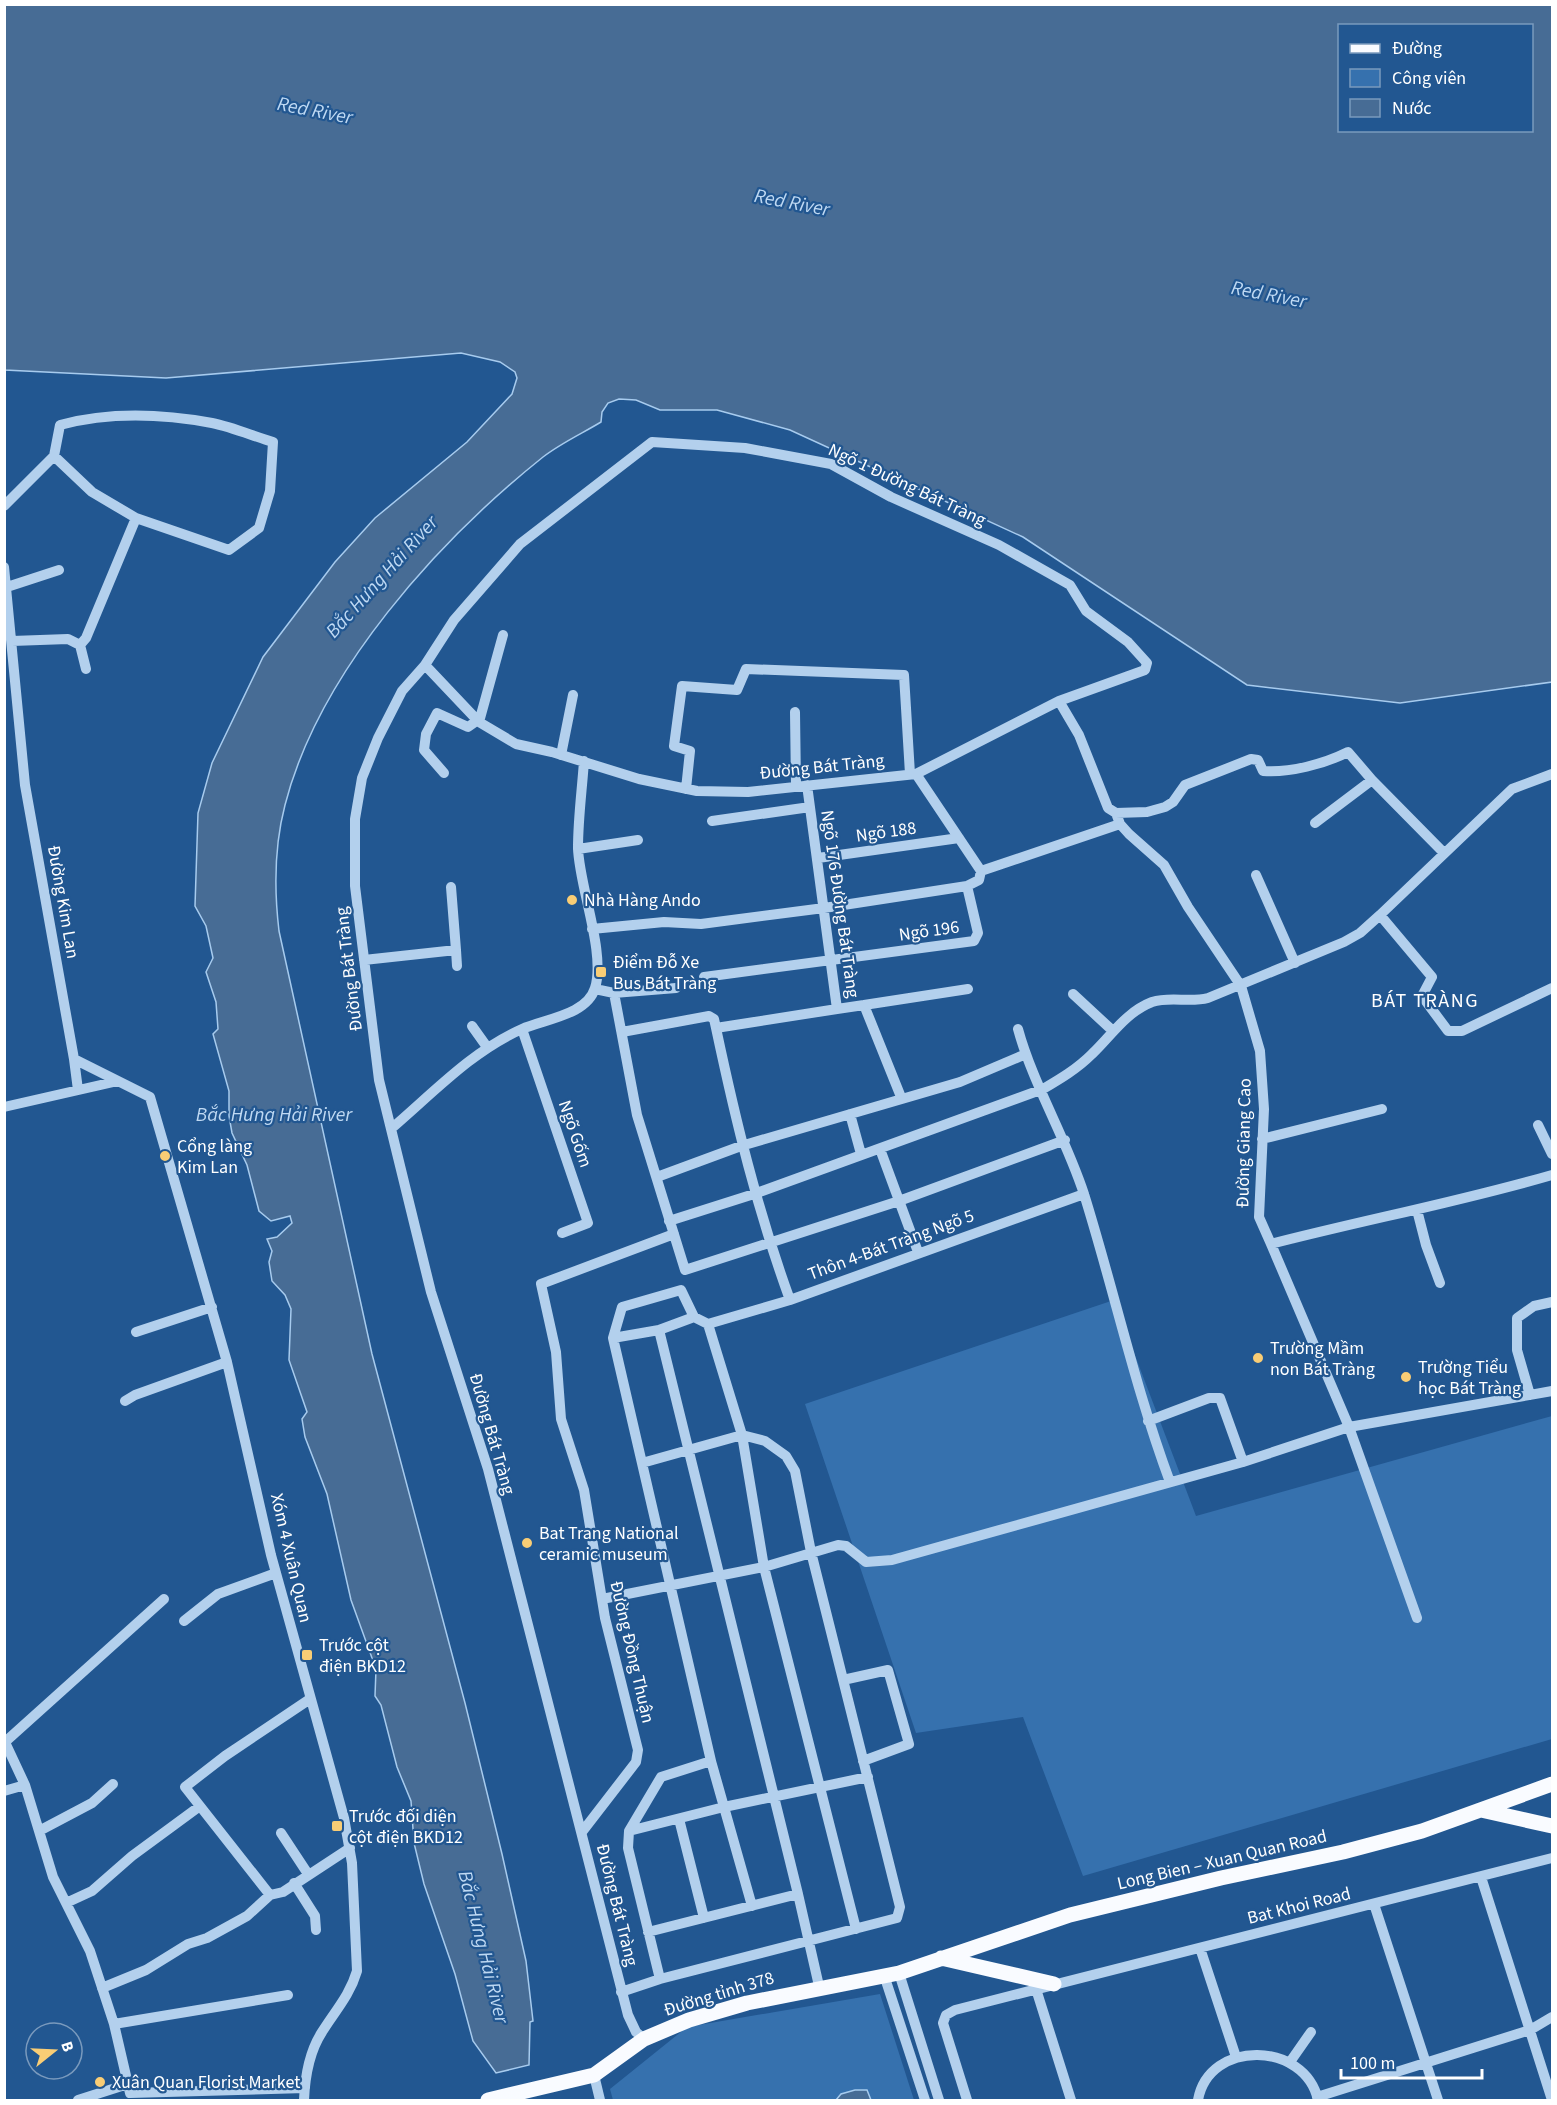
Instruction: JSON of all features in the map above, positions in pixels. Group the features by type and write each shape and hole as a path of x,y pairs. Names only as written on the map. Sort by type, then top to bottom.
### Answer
{"main road":[{"name":"Long Bien – Xuan Quan Road","path":"891,1974 1070,1915 1221,1878 1343,1852 1422,1831 1552,1784"},
{"path":"1481,1810 1552,1826"},
{"path":"941,1958 1054,1984"},
{"name":"Đường tỉnh 378","path":"488,2100 594,2075 644,2039 708,2014 819,1986 891,1974"}],"street":[{"path":"4,506 54,456 60,425 90,417 135,416 212,423 273,442 270,492 259,528 229,549 136,518 92,492 54,456"},
{"name":"Ngõ 1 Đường Bát Tràng","path":"425,665 454,620 520,544 652,442 745,448 831,464 891,497 999,545 1070,585 1086,611 1128,642 1147,663 1145,670 1131,677 1059,701"},
{"path":"86,669 80,645 90,628 136,518"},
{"name":"Đường Kim Lan","path":"4,567 26,785 78,1090"},
{"path":"7,588 59,570"},
{"path":"444,773 424,750 426,734 437,713 468,727 478,721 502,635"},
{"path":"12,641 68,639 80,645"},
{"name":"Đường Bát Tràng","path":"644,2039 632,2025 621,1992 488,1469 431,1292 379,1080 355,886 356,819 362,777 402,691 425,665 478,721 516,744 561,754 639,778 686,789 748,792 913,774"},
{"path":"592,929 664,922 701,924 824,909 967,886 980,880 981,870 913,774 904,675 746,669 736,690 682,686 674,746 690,751 686,789"},
{"path":"561,754 573,695"},
{"path":"913,774 1059,701"},
{"name":"Đường Giang Cao","path":"1059,701 1079,735 1108,808 1164,865 1188,907 1240,986 1260,1051 1264,1109 1259,1217 1349,1426 1417,1618"},
{"name":"Ngõ 176 Đường Bát Tràng","path":"795,712 801,785 810,807 837,1009 864,1005 901,1097"},
{"path":"981,870 1118,819 1165,807 1173,802 1185,785 1253,759 1258,760 1263,771 1273,771 1317,764 1348,752 1372,780 1444,853"},
{"path":"392,1128 487,1047 522,1029 584,1006 595,989 597,970 578,849 584,761"},
{"path":"669,1221 754,1194 1042,1089 1071,1073 1130,1015 1152,1002 1171,998 1196,1001 1240,986 1344,942 1360,933 1380,915 1512,789 1552,774"},
{"path":"1314,823 1372,780"},
{"path":"712,821 810,807"},
{"name":"Ngõ 188","path":"818,858 959,838"},
{"path":"578,849 638,840"},
{"path":"1256,875 1295,963"},
{"path":"451,886 457,966"},
{"name":"Ngõ 196","path":"830,962 974,941 978,933 967,886"},
{"path":"1380,915 1432,977 1422,996 1448,1031 1462,1031 1527,1002 1552,988"},
{"path":"364,960 456,950"},
{"path":"704,977 830,962"},
{"path":"595,989 614,993 676,987"},
{"path":"864,1005 968,988"},
{"path":"614,993 637,1115 685,1270 681,1290 694,1317 708,1324 742,1435 764,1567 818,1789 856,1929"},
{"path":"1073,994 1113,1031"},
{"path":"716,1028 837,1009"},
{"path":"622,1032 709,1017 714,1019 741,1146 770,1245 790,1300"},
{"path":"472,1026 487,1047"},
{"name":"Ngõ Gốm","path":"522,1029 588,1223 562,1233"},
{"path":"1018,1029 1026,1054 1065,1140 1084,1194 1148,1421 1170,1482"},
{"path":"657,1177 741,1146 901,1097 960,1082 1026,1054"},
{"path":"74,1059 118,1081"},
{"path":"4,1107 118,1081"},
{"name":"Xóm 4 Xuân Quan","path":"118,1081 150,1097 179,1192 227,1362 276,1573 350,1848 357,1971 352,1988 309,2058 304,2100"},
{"path":"1262,1139 1382,1109"},
{"path":"850,1114 861,1154"},
{"path":"1538,1125 1552,1155"},
{"path":"685,1270 770,1245 899,1201 1065,1140"},
{"path":"880,1149 918,1252"},
{"path":"1270,1244 1552,1175"},
{"name":"Thôn 4-Bát Tràng Ngõ 5","path":"708,1324 790,1300 1084,1194"},
{"path":"1417,1209 1426,1245 1440,1283"},
{"name":"Đường Đồng Thuận","path":"582,1832 638,1758 602,1599 584,1490 561,1419 556,1352 541,1284 674,1234"},
{"path":"681,1290 622,1307 613,1338 711,1761 752,1906"},
{"path":"1530,1395 1516,1350 1517,1318 1534,1306 1552,1302"},
{"path":"136,1332 212,1307"},
{"path":"613,1338 659,1330 694,1317"},
{"path":"659,1330 810,1941 819,1986"},
{"path":"125,1401 135,1395 227,1362"},
{"path":"602,1599 764,1567 811,1552 846,1546 866,1562 892,1560 1243,1462 1349,1426 1552,1391"},
{"path":"1148,1421 1209,1398 1220,1398 1243,1462"},
{"path":"621,1992 660,1979 897,1918 900,1907 811,1552 795,1471 789,1461 765,1441 742,1435 688,1452 642,1463"},
{"path":"184,1621 218,1594 276,1573"},
{"path":"164,1599 5,1741 25,1785 53,1877 90,1951 114,2024 130,2093 305,2088"},
{"path":"843,1680 888,1670 909,1744 863,1761"},
{"path":"270,1895 185,1787 225,1755 310,1699"},
{"path":"660,1979 628,1848 629,1831 661,1777 711,1761"},
{"path":"629,1831 724,1807 774,1799 868,1777"},
{"path":"39,1831 92,1803 113,1784"},
{"path":"4,1791 25,1785"},
{"path":"66,1903 92,1891 132,1856 200,1806"},
{"path":"679,1819 704,1918"},
{"path":"281,1833 308,1874"},
{"path":"102,1988 146,1970 188,1944 217,1933 247,1916 270,1895 283,1892 350,1848"},
{"name":"Bat Khoi Road","path":"967,2100 943,2023 946,2015 1054,1984 1552,1858"},
{"path":"1481,1877 1552,2100"},
{"path":"294,1883 315,1916 316,1930"},
{"path":"648,1932 798,1894"},
{"path":"1374,1904 1438,2100"},
{"path":"1200,1948 1236,2057"},
{"path":"891,1974 925,2100"},
{"path":"891,1974 939,2100"},
{"path":"1036,1989 1071,2100"},
{"path":"114,2024 288,1995"},
{"path":"1198,2100 1207,2079 1220,2066 1236,2057 1263,2054 1290,2062 1302,2072 1317,2099 1426,2061 1530,2030 1552,2017"},
{"path":"1290,2062 1311,2032"},
{"path":"594,2075 600,2100"},
{"path":"78,2100 128,2084"}],"green space":[{"path":"1114,1300 1196,1516 1552,1416 1552,1739 1083,1876 1023,1717 916,1733 805,1404"},
{"path":"880,1994 914,2100 613,2100 610,2089 687,2027"}],"water":[{"path":"5,4 1552,5 1552,682 1400,703 1247,685 1023,537 790,430 717,410 660,410 636,400 619,399 608,403 602,412 601,422 543,457 463,528 387,613 354,659 325,706 302,755 281,821 276,868 279,931 372,1354 465,1703 526,1961 533,2021 530,2022 529,2065 496,2073 473,2041 455,1974 424,1884 414,1843 411,1801 397,1767 381,1705 375,1696 376,1669 351,1600 327,1494 305,1437 302,1419 307,1412 289,1360 291,1309 285,1295 272,1281 269,1262 272,1251 267,1239 277,1237 292,1223 290,1216 271,1221 259,1211 247,1165 232,1133 229,1091 213,1034 218,1029 216,1002 206,972 213,958 206,926 195,906 198,813 212,763 263,657 335,562 375,518 467,442 512,394 517,378 515,372 500,362 461,353 166,378 5,370"},
{"path":"855,2090 867,2090 871,2100 836,2100 841,2094"}],"place":[{"name":"Nhà Hàng Ando","path":"572,900"},
{"name":"Điểm Đỗ Xe Bus Bát Tràng","path":"601,972"},
{"name":"Cổng làng Kim Lan","path":"165,1156"},
{"name":"Trường Mầm non Bát Tràng","path":"1258,1358"},
{"name":"Trường Tiểu học Bát Tràng","path":"1406,1377"},
{"name":"Bat Trang National ceramic museum","path":"527,1543"},
{"name":"Trước cột điện BKD12","path":"307,1655"},
{"name":"Trước đối diện cột điện BKD12","path":"337,1826"},
{"name":"Xuân Quan Florist Market","path":"100,2082"}],"district":[{"name":"BÁT TRÀNG","path":"1425,1001"}],"water label":[{"name":"Red River","path":"315,111"},
{"name":"Red River","path":"792,203"},
{"name":"Red River","path":"1269,295"},
{"name":"Bắc Hưng Hải River","path":"382,577"},
{"name":"Bắc Hưng Hải River","path":"274,1115"},
{"name":"Bắc Hưng Hải River","path":"483,1947"}]}
